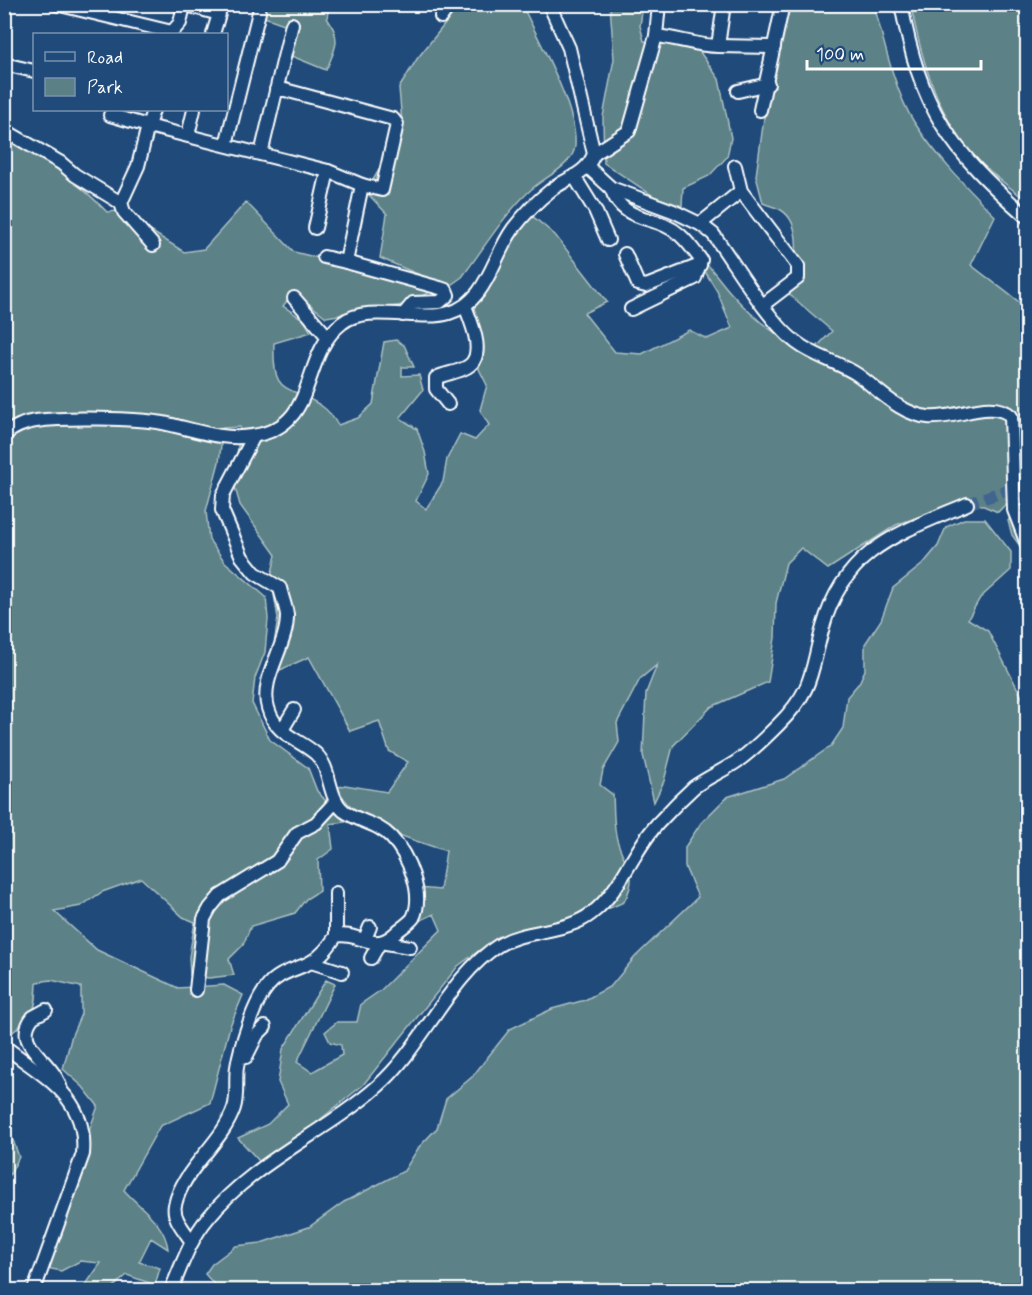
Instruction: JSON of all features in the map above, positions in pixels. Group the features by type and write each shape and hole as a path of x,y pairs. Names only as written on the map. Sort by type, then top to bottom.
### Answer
{"street":[{"path":"56,4 172,33 180,23 183,5 219,14 213,33"},
{"path":"441,17 450,4"},
{"path":"549,4 570,48 594,154"},
{"path":"4,436 9,431 35,421 62,420 161,423 225,438 254,436 290,419 299,409 327,336 345,320 369,315 447,314 465,306 482,288 502,246 525,215 550,190 588,167 594,154 629,131 656,36 659,4"},
{"path":"718,46 724,4"},
{"path":"760,110 768,84 783,4"},
{"path":"901,4 924,91 942,128 981,177 1028,218"},
{"path":"226,145 259,12"},
{"path":"261,154 292,24"},
{"path":"656,36 678,38 702,46 774,47"},
{"path":"4,64 33,71"},
{"path":"738,91 768,84"},
{"path":"110,116 328,171 362,185 382,190 397,124 393,118 285,90 276,90"},
{"path":"121,203 138,166 153,111"},
{"path":"188,135 194,111"},
{"path":"4,130 62,163 75,175 121,203 124,212 153,245"},
{"path":"735,166 741,191 798,266 798,278 764,304"},
{"path":"588,167 611,188 700,224 713,234 795,343 817,356 856,373 893,403 926,417 954,417 982,408 1005,410 1011,416 1014,510 1028,546"},
{"path":"315,228 328,171"},
{"path":"574,176 595,210 608,240"},
{"path":"346,262 362,185"},
{"path":"611,188 616,204 626,211 661,224 680,235 701,260 695,278 631,309"},
{"path":"700,224 741,191"},
{"path":"626,255 638,284 646,286 700,265"},
{"path":"324,257 446,291 448,295 445,300 413,303 403,315"},
{"path":"294,298 327,336"},
{"path":"448,404 436,389 436,378 469,367 475,357 474,329 465,306"},
{"path":"254,436 223,495 222,510 242,557 255,573 280,588 287,615 267,690 268,709 282,730 316,754 325,766 336,801 344,810 378,825 392,838 404,855 416,890 412,918 391,938 380,942 371,958"},
{"path":"171,1290 192,1242 208,1217 241,1185 378,1086 395,1069 477,963 500,945 520,937 568,926 590,915 606,901 638,847 659,822 695,787 740,760 779,724 802,698 812,679 823,624 837,592 851,570 885,540 967,504"},
{"path":"282,730 294,710"},
{"path":"196,990 204,919 210,908 220,896 277,861 297,832 316,823 336,801"},
{"path":"192,1242 177,1220 174,1208 193,1169 224,1128 234,1107 237,1066 254,1012 267,986 288,970 311,962 336,936 336,893"},
{"path":"365,939 370,927"},
{"path":"336,936 355,935 410,947"},
{"path":"311,962 342,972"},
{"path":"46,1010 33,1017 28,1023 26,1035 28,1046 58,1078 61,1090"},
{"path":"237,1066 247,1056 257,1035 265,1027"},
{"path":"4,1046 61,1090 72,1101 82,1123 83,1154 34,1290"}],"green space":[{"path":"250,5 329,5 327,18 335,32 336,44 326,70 284,53 287,25 253,13"},
{"path":"460,5 522,5 564,94 574,131 575,146 570,159 524,197 505,218 462,277 448,287 380,258 387,214 366,192 393,146 402,123 399,88 417,59"},
{"path":"610,5 643,5 640,26 644,41 697,48 719,79 731,138 727,157 709,176 683,188 682,206 655,197 604,163 603,117 614,59"},
{"path":"790,5 874,5 895,81 907,110 942,159 995,216 971,265 1027,308 1027,482 998,512 967,499 896,525 828,569 801,548 786,563 776,603 775,638 768,682 711,707 673,746 664,781 654,802 643,755 646,693 657,665 640,679 617,723 619,742 603,770 600,785 613,795 616,838 630,872 631,884 624,902 610,908 588,908 567,919 507,936 480,950 458,966 363,1085 301,1135 260,1162 238,1138 268,1124 288,1104 278,1082 283,1049 326,980 335,984 297,1062 312,1072 342,1055 341,1045 330,1042 325,1032 337,1022 357,1022 361,1004 381,990 441,930 434,914 415,923 419,888 440,890 446,851 371,822 347,802 337,788 345,785 387,792 408,762 389,751 379,721 350,731 309,657 260,679 274,644 278,618 271,577 276,555 240,505 234,484 240,427 223,428 219,462 206,511 209,540 225,562 266,597 268,619 265,652 255,678 252,703 270,740 308,768 317,791 345,822 330,824 333,849 318,860 319,891 306,899 295,913 251,926 243,945 229,959 234,975 209,978 190,975 189,957 195,922 183,917 141,878 102,892 81,906 54,911 97,950 178,988 224,985 243,995 230,1026 210,1103 160,1126 124,1190 157,1224 166,1240 168,1249 151,1238 139,1262 160,1268 155,1285 127,1275 110,1290 82,1290 101,1263 80,1261 61,1271 42,1267 77,1148 89,1131 98,1106 83,1087 63,1069 72,1035 81,1014 81,987 51,980 37,982 36,1001 29,1018 9,1035 5,1033 4,135 59,170 107,212 119,211 184,252 204,249 246,202 294,252 409,280 430,292 403,305 326,317 294,292 283,306 304,320 311,332 274,343 274,361 279,381 284,387 323,407 338,425 358,418 373,404 384,342 396,340 404,345 414,367 402,367 402,376 419,375 423,390 400,418 417,429 425,452 429,474 416,501 426,509 443,482 447,459 460,434 475,440 489,425 480,410 487,385 479,369 481,334 465,296 500,260 513,225 531,215 555,235 607,302 584,313 615,352 642,354 689,330 707,339 732,328 717,291 690,247 748,311 788,342 811,353 832,331 790,295 796,249 794,226 781,210 763,203 756,176 765,111"},
{"path":"911,5 1027,5 1027,201 977,160 959,137 939,102 932,83 919,43"},
{"path":"1027,495 1027,556 1012,535 1008,521"},
{"path":"964,519 985,519 1011,552 1011,570 980,598 968,619 988,631 1027,707 1027,1290 219,1290 205,1274 212,1264 236,1246 261,1243 309,1227 344,1202 404,1171 419,1147 437,1128 446,1099 472,1077 510,1029 552,1009 585,1000 611,986 635,957 698,897 685,867 685,847 701,823 727,797 784,779 831,746 843,728 847,697 859,683 865,670 865,644 881,620 893,588 923,564 938,546 946,527"},
{"path":"5,1127 19,1157 5,1184"}],"tunnel":[{"path":"967,504 1028,483"}]}
